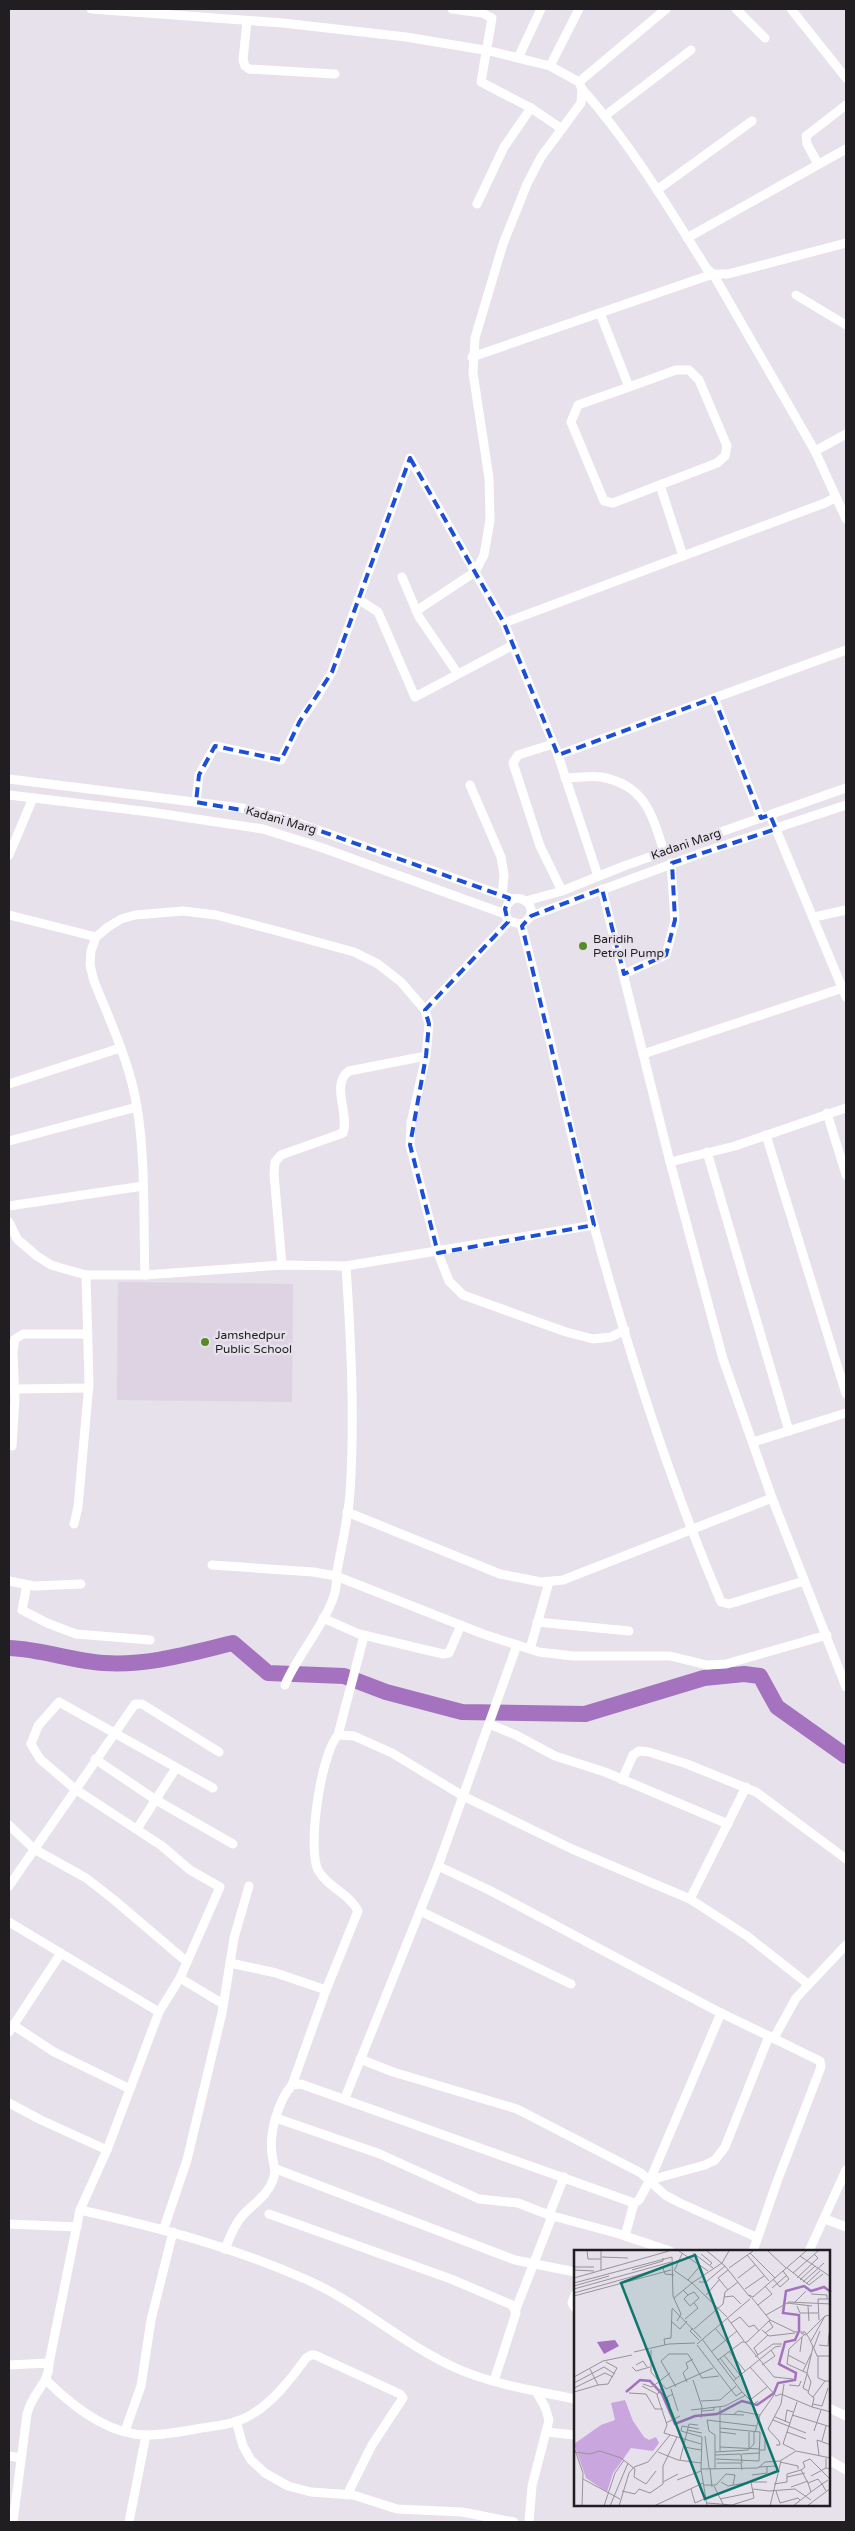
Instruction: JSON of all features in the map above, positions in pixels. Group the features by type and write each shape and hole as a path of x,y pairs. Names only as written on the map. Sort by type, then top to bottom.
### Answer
{"street":[{"path":"91,9 141,11 406,37 486,50 550,66 581,86 606,115 657,190 707,269 713,274 815,451 846,518"},
{"path":"452,9 482,13 492,18 482,82 531,108 562,129"},
{"path":"518,58 541,9"},
{"path":"550,66 580,9"},
{"path":"416,611 475,572 484,554 490,520 489,478 472,357 475,338 503,244 527,184 541,157 581,103 581,86 666,9"},
{"path":"736,9 765,38"},
{"path":"792,9 846,78"},
{"path":"247,21 243,60 248,69 335,74"},
{"path":"606,115 691,50"},
{"path":"818,164 807,144 806,136 846,106"},
{"path":"477,204 504,147 531,108"},
{"path":"657,190 752,121"},
{"path":"687,238 846,148"},
{"path":"472,357 713,274 728,274 846,243"},
{"path":"796,296 846,325"},
{"path":"600,313 629,387"},
{"path":"676,370 689,370 700,380 727,446 725,456 717,463 660,486 613,502 604,501 598,492 571,422 578,405 629,387 676,370"},
{"path":"815,451 846,434"},
{"path":"196,802 199,775 215,746 281,760 300,720 317,698 332,672 410,458 504,623 558,755 598,876"},
{"path":"660,486 683,556"},
{"path":"504,623 825,503 836,497"},
{"path":"402,577 416,611 458,674"},
{"path":"358,598 378,612 415,697 513,645"},
{"path":"558,755 846,650"},
{"path":"643,1054 845,991 776,829 765,816 714,698"},
{"path":"553,744 518,755 513,763 540,846 562,891"},
{"path":"565,778 600,776 635,790 652,812 664,852"},
{"name":"Kadani Marg","path":"9,779 196,802 281,817 513,899"},
{"path":"470,785 501,858 504,875 502,895"},
{"name":"Kadani Marg","path":"526,900 562,891 664,852 846,788"},
{"name":"Kadani Marg","path":"9,795 150,812 263,829 320,847 507,917"},
{"path":"9,855 33,798"},
{"name":"Kadani Marg","path":"531,916 672,863 846,805"},
{"path":"624,974 666,955 675,920 672,863"},
{"path":"602,889 670,1162 723,1359 772,1498 846,1687"},
{"path":"425,1010 507,917 506,905 513,899 526,900 531,908 531,916 521,924"},
{"path":"814,917 846,910"},
{"path":"144,1275 143,1186 137,1107 120,1048 90,965 96,938 108,926 121,919 135,915 182,911 216,915 354,952 378,964 401,982 425,1010 429,1024 426,1056 411,1124 410,1145 438,1253 449,1281 463,1295 566,1332 593,1339 610,1337 625,1330"},
{"path":"9,916 96,938"},
{"path":"507,917 521,924 540,994 594,1226 640,1384 691,1530 721,1602 724,1604 804,1581"},
{"path":"9,1084 120,1048"},
{"path":"282,1265 274,1174 275,1162 280,1155 343,1134 345,1119 340,1084 343,1075 349,1071 426,1056"},
{"path":"9,1141 137,1107"},
{"path":"670,1162 766,1135 846,1108"},
{"path":"827,1114 846,1175"},
{"path":"766,1135 846,1394"},
{"path":"707,1152 790,1431"},
{"path":"9,1206 143,1186"},
{"path":"9,1222 17,1238 37,1256 52,1265 86,1275 144,1275 282,1265 346,1266 438,1253 594,1226"},
{"path":"286,1685 291,1669 323,1618 336,1592 336,1576 347,1512 352,1422 351,1335 346,1266"},
{"path":"74,1524 78,1508 89,1388 86,1275"},
{"path":"12,1446 15,1389 13,1352 15,1339 18,1335 88,1334"},
{"path":"15,1389 89,1388"},
{"path":"753,1442 846,1413"},
{"path":"347,1512 500,1574 525,1580 549,1582 563,1580 772,1498"},
{"path":"212,1565 313,1572 336,1576 517,1645 573,1656 670,1656 707,1665 726,1664 827,1635"},
{"path":"9,1581 27,1585 81,1584"},
{"path":"530,1649 549,1582"},
{"path":"27,1585 21,1608 23,1612 35,1618 76,1634 150,1640"},
{"path":"323,1618 364,1636 447,1654 452,1649 461,1625"},
{"path":"537,1622 629,1631"},
{"path":"225,2249 231,2233 242,2216 269,2189 276,2169 272,2153 276,2118 286,2092 292,2085 326,1990 358,1911 318,1869 315,1857 316,1801 325,1766 338,1735 352,1688 364,1636"},
{"path":"345,2098 438,1866 517,1645"},
{"path":"13,2522 30,2401 50,2372 49,2363 80,2210 107,2150 159,2012 180,1978 220,1887 190,1870 162,1846 75,1789 40,1758 30,1744 38,1726 59,1702 213,1788"},
{"path":"9,1886 135,1704 138,1703 219,1752"},
{"path":"490,1721 555,1756 589,1766 728,1824"},
{"path":"338,1735 354,1736 392,1753 463,1796 572,1848 690,1899 747,1936 808,1984"},
{"path":"622,1780 636,1752 649,1752 746,1787 764,1796 797,1825 846,1859"},
{"path":"95,1760 156,1800 233,1844"},
{"path":"137,1829 176,1768"},
{"path":"690,1899 746,1787"},
{"path":"9,1825 34,1849 86,1878 187,1962"},
{"path":"438,1866 489,1890 721,2013 822,2063 756,2238 756,2250"},
{"path":"164,2228 187,2160 223,2004 230,1963 249,1886"},
{"path":"420,1911 571,1984"},
{"path":"9,1922 159,2012"},
{"path":"650,2180 705,2165 715,2160 725,2147 771,2037 788,2009 808,1984 846,1945"},
{"path":"61,1953 11,2028 54,2052 130,2089"},
{"path":"230,1963 276,1973 326,1990"},
{"path":"180,1978 223,2004"},
{"path":"625,2236 634,2203 639,2200 650,2180 721,2013"},
{"path":"360,2059 393,2072 517,2109 641,2173 665,2194 680,2203 756,2238"},
{"path":"292,2085 301,2084 345,2098 634,2203"},
{"path":"9,2103 107,2150"},
{"path":"276,2118 380,2154 467,2195 485,2200 527,2206 549,2215 667,2250"},
{"path":"276,2169 515,2260 574,2272"},
{"path":"810,2250 846,2170"},
{"path":"494,2381 532,2262 550,2219 549,2215 564,2177"},
{"path":"80,2210 164,2228 304,2278 330,2291 430,2355 457,2369 494,2381 574,2399"},
{"path":"269,2214 452,2279 516,2309"},
{"path":"825,2219 846,2227"},
{"path":"9,2224 77,2227"},
{"path":"125,2431 141,2386 147,2338 173,2232"},
{"path":"46,2380 64,2398 88,2415 125,2431 146,2435 236,2422 249,2416 276,2394 311,2355 331,2361 400,2394 402,2402 372,2445 347,2495"},
{"path":"9,2364 49,2363"},
{"path":"529,2522 532,2486 546,2432 548,2414 536,2391"},
{"path":"830,2408 846,2416"},
{"path":"236,2422 243,2446 251,2460 265,2473 288,2486 311,2492 347,2495 373,2500 397,2509 462,2512 514,2522"},
{"path":"546,2432 574,2435"},
{"path":"129,2522 146,2435"},
{"path":"9,2456 21,2458"},
{"path":"830,2461 846,2470"}],"highlighted area":[{"path":"410,458 504,623 558,755 714,698 761,818 770,815 776,829 672,863 675,920 666,955 624,974 602,889 531,916 522,926 594,1225 438,1253 410,1145 426,1056 429,1024 425,1010 508,922 505,909 509,898 281,817 196,802 199,775 215,746 281,760 300,721 332,672"}],"shaded area":[{"name":"Jamshedpur Public School","path":"118,1282 293,1284 292,1402 117,1400"}],"waterway":[{"path":"9,1648 33,1650 92,1662 137,1663 185,1655 233,1643 268,1673 344,1676 386,1692 462,1712 585,1714 704,1678 744,1674 760,1676 777,1707 846,1756"}],"place":[{"name":"Baridih Petrol Pump","path":"583,946"},
{"name":"Jamshedpur Public School","path":"205,1342"}]}
